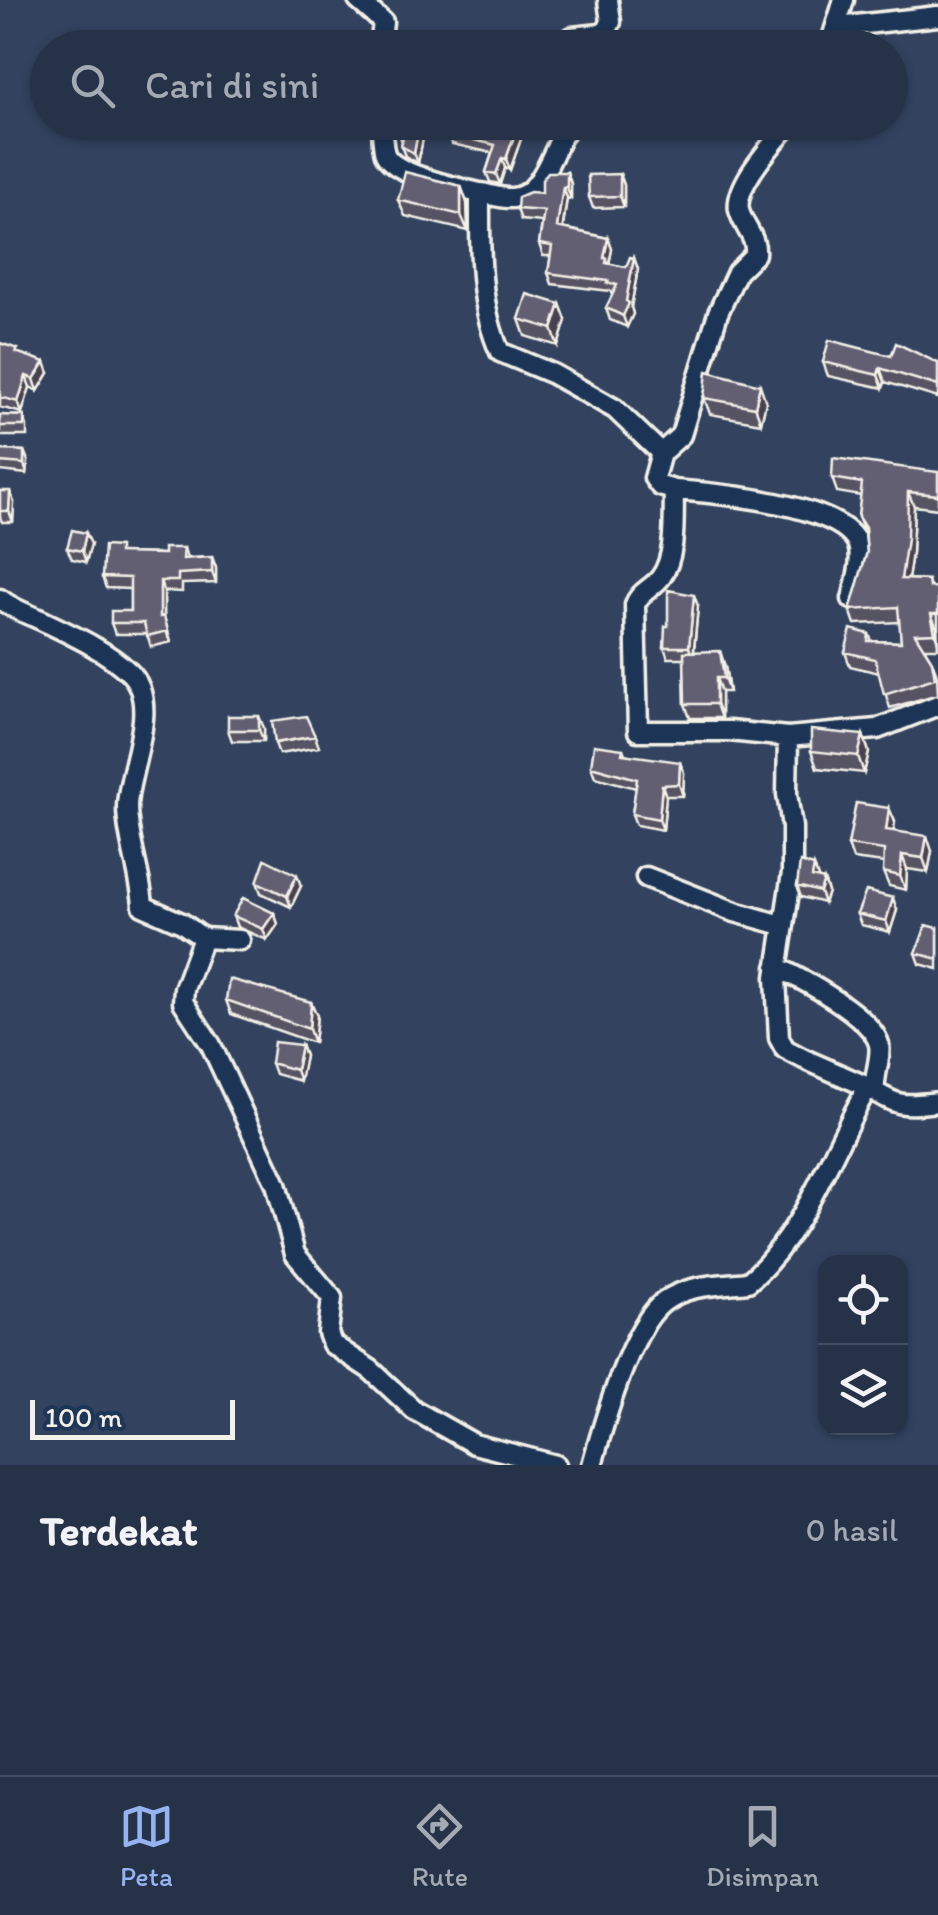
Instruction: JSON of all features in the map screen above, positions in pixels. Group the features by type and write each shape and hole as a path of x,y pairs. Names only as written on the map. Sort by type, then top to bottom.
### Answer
{"street":[{"path":"358,0 381,19 381,30"},
{"path":"607,30 608,0"},
{"path":"844,0 838,28 938,16"},
{"path":"383,140 390,161 430,180 515,198 531,189 561,140"},
{"path":"775,140 756,162 740,198 739,209 756,243 756,254 737,272 718,313 681,436 661,453 655,482 674,490 761,499 838,525 851,533 859,547 852,599"},
{"path":"480,193 483,280 500,352 552,374 615,409 661,453"},
{"path":"674,490 667,566 659,580 638,597 635,606 638,731 729,731 788,737 877,729 938,705"},
{"path":"0,599 131,673 140,693 143,716 127,810 143,906 182,923 204,938 240,940"},
{"path":"788,737 792,873 777,968 780,1044 885,1097 938,1102"},
{"path":"646,877 735,912 782,925"},
{"path":"204,938 184,989 183,1002 211,1045 276,1184 295,1254 332,1298 328,1332 332,1344 370,1370 414,1410 454,1434 496,1452 556,1465"},
{"path":"777,968 842,1004 875,1036 880,1048 874,1079 885,1097"},
{"path":"592,1465 614,1391 647,1319 674,1296 714,1284 748,1282 769,1263 885,1097"}],"building":[{"path":"402,140 417,140 414,153 401,146"},
{"path":"474,140 513,140 496,174 486,172 495,145"},
{"path":"405,172 461,186 461,215 398,200"},
{"path":"548,172 567,172 557,227 608,238 606,263 626,267 630,257 634,258 626,301 629,303 623,316 606,308 617,285 548,273 552,246 539,244 544,211 517,209 518,197 542,193 542,180"},
{"path":"620,174 620,196 589,197 588,175"},
{"path":"527,294 560,304 552,329 519,319"},
{"path":"829,340 891,356 896,343 938,363 938,386 880,368 878,375 823,362"},
{"path":"0,343 45,362 34,379 26,376 18,402 0,397"},
{"path":"707,371 760,385 755,407 704,398"},
{"path":"0,415 24,416 24,426 0,426"},
{"path":"0,450 24,451 24,464 0,462"},
{"path":"833,458 938,472 938,495 908,492 901,579 928,580 929,587 938,588 938,614 931,614 935,633 915,634 932,661 935,678 884,694 875,659 845,652 851,629 869,634 868,641 901,642 898,607 850,610 867,552 865,528 858,517 862,483 832,478"},
{"path":"0,491 10,491 9,511 0,511"},
{"path":"72,530 86,533 82,551 67,548"},
{"path":"104,546 119,547 119,553 164,554 164,548 184,548 183,559 212,557 212,572 178,574 178,581 160,581 160,617 164,616 168,631 147,636 144,623 111,623 111,611 130,611 130,578 102,577"},
{"path":"668,590 694,595 689,647 664,647"},
{"path":"720,651 724,678 716,678 716,704 685,704 684,652"},
{"path":"228,716 259,716 259,730 228,730"},
{"path":"306,716 315,736 275,743 272,721"},
{"path":"811,730 863,735 858,756 811,751"},
{"path":"594,745 623,749 622,754 680,762 679,784 662,785 659,819 632,814 637,779 591,766"},
{"path":"856,803 889,808 886,830 927,836 923,858 902,855 900,876 883,872 884,850 848,845"},
{"path":"265,859 297,875 287,896 257,882"},
{"path":"800,862 814,866 812,877 824,880 820,892 797,886"},
{"path":"866,891 893,898 886,921 857,914"},
{"path":"243,898 274,913 263,929 233,916"},
{"path":"926,925 938,928 938,959 916,953"},
{"path":"229,979 311,1002 309,1029 226,1000"},
{"path":"274,1042 301,1045 296,1070 271,1063"}]}
